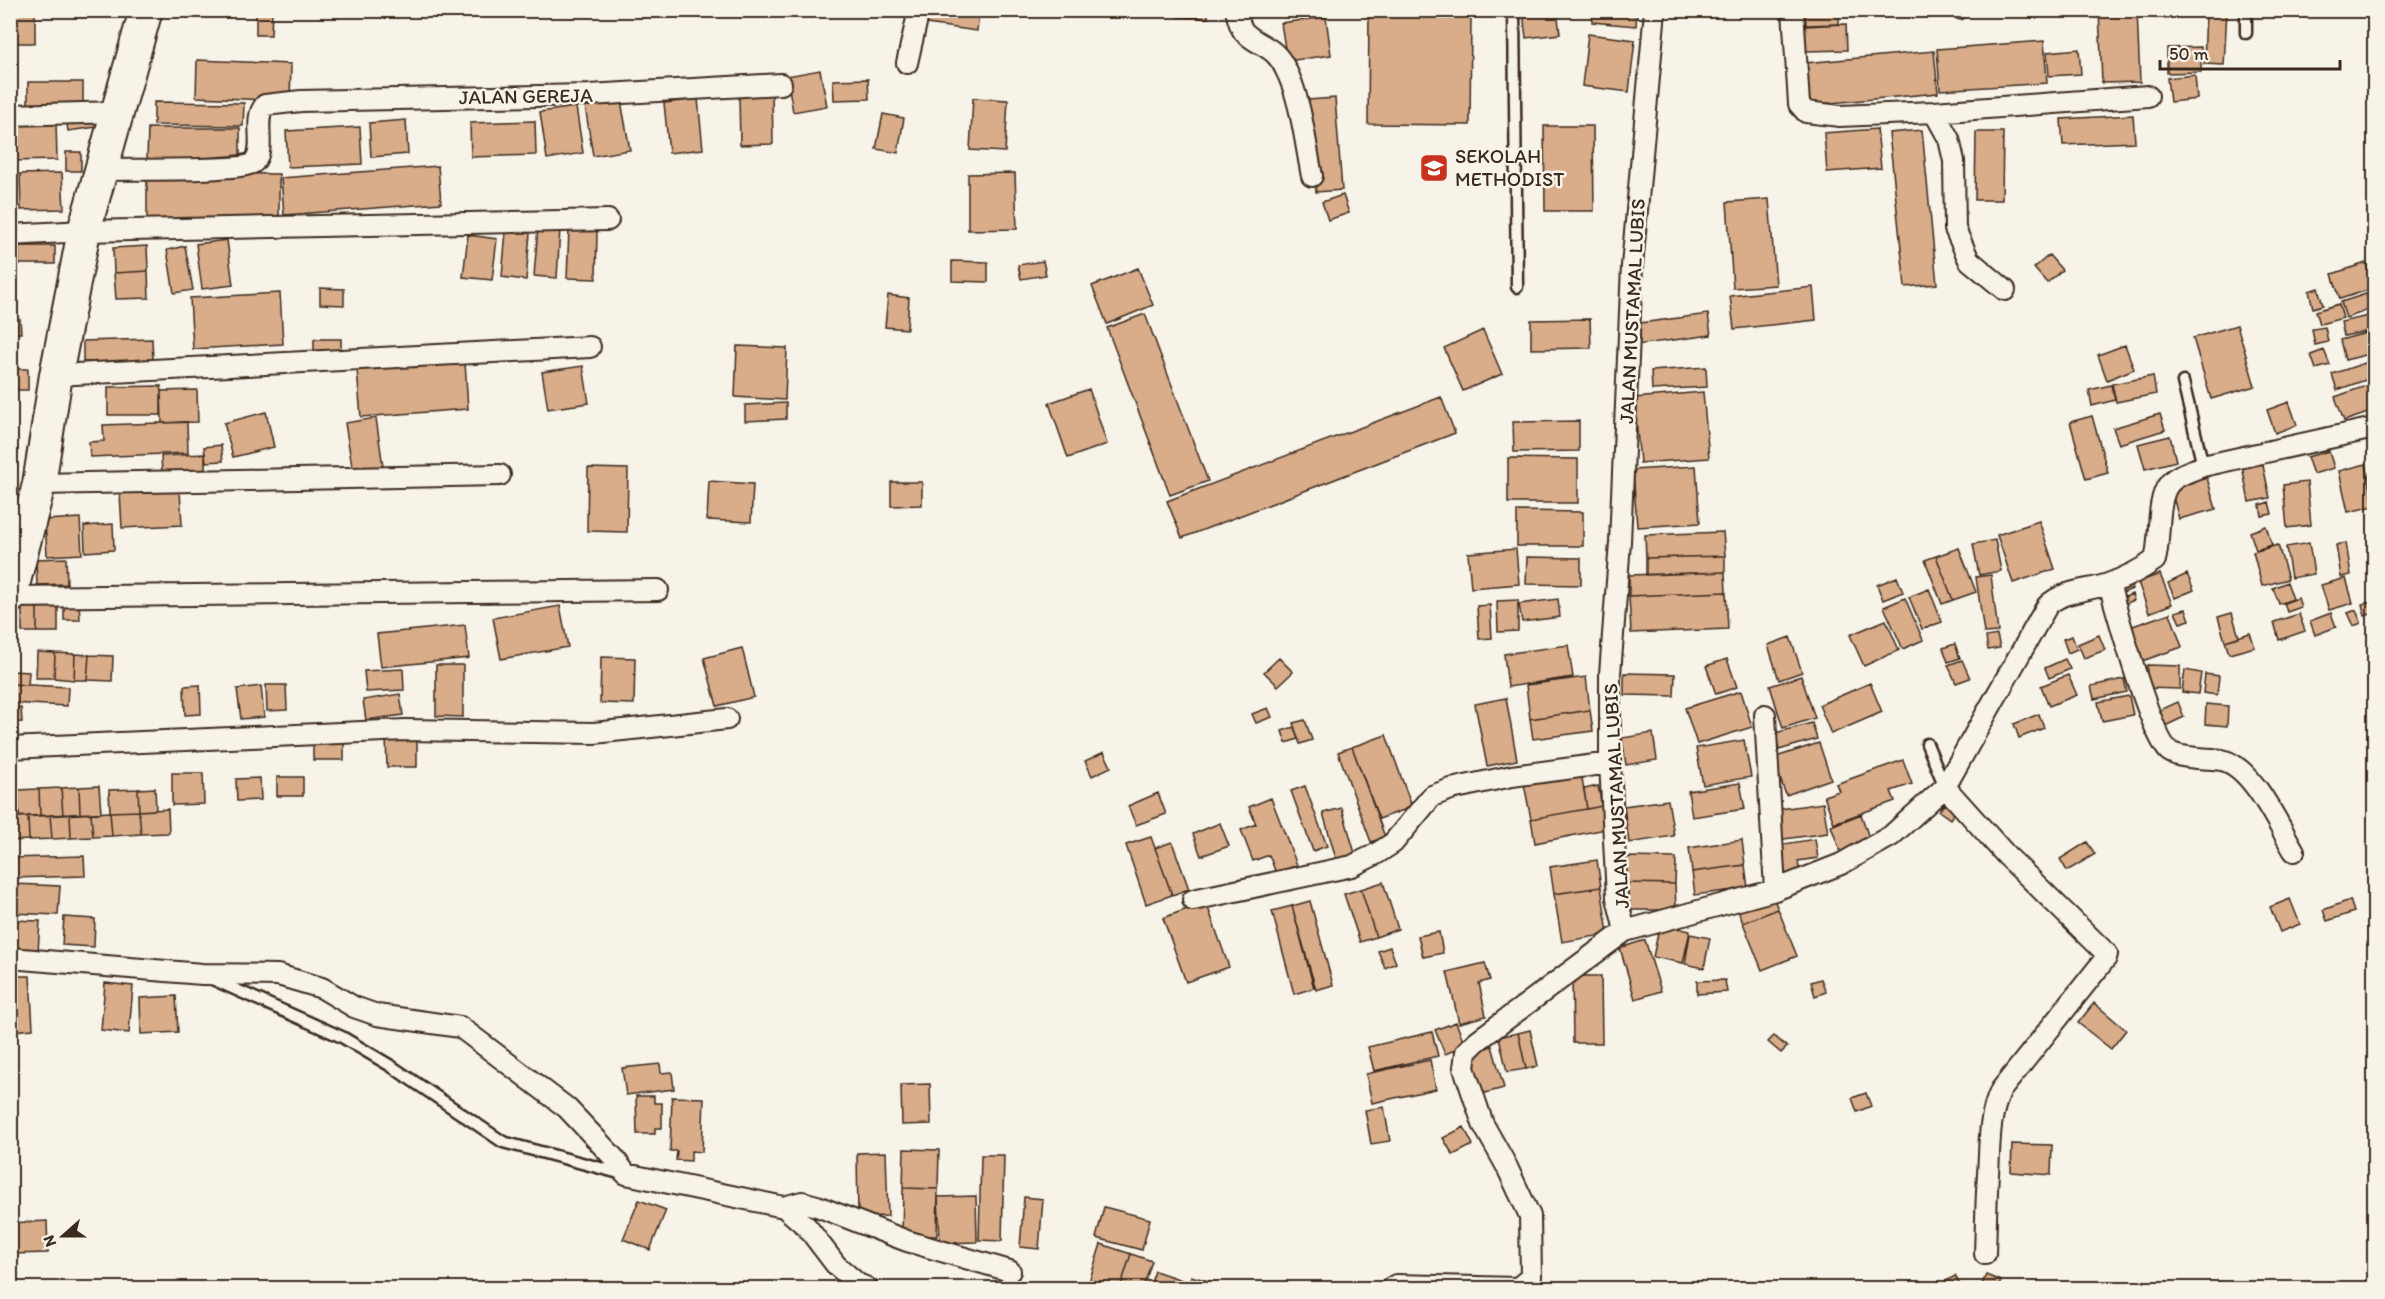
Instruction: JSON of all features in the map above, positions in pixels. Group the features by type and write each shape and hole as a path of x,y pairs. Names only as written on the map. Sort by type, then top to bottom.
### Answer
{"main road":[{"path":"10,597 15,557 39,484 56,375 84,231 103,170 146,10"}],"street":[{"path":"908,63 919,10"},
{"path":"1236,10 1244,32 1275,51 1285,68 1293,87 1312,176"},
{"name":"JALAN MUSTAMAL LUBIS","path":"1655,10 1632,266 1620,542 1610,674 1610,763 1617,898 1625,931 1775,891 1866,852 1891,836 1945,787 2047,606 2056,597 2109,584 2143,569 2155,560 2164,494 2169,484 2203,466 2374,428"},
{"path":"1793,10 1799,104 1806,112 1840,116 1934,112 2148,96"},
{"name":"JALAN GEREJA","path":"103,170 217,168 249,165 255,161 258,153 266,107 301,101 589,95 781,84"},
{"path":"10,115 117,112"},
{"path":"1934,112 1949,139 1954,160 1955,229 1969,260 2005,290"},
{"path":"10,235 84,231 609,220"},
{"path":"56,375 590,347"},
{"path":"39,484 500,475"},
{"path":"2109,584 2144,694 2155,725 2167,749 2176,754 2236,765 2250,777 2294,851"},
{"path":"10,597 658,590"},
{"path":"1765,715 1775,891"},
{"path":"10,748 405,730 594,733 727,719"},
{"path":"1193,900 1352,866 1393,843 1432,796 1451,789 1512,776 1610,763"},
{"path":"1945,787 2006,855 2107,954 2084,988 2001,1090 1990,1126 1985,1254"},
{"path":"1391,1288 1396,1284 1518,1288 1531,1277 1530,1216 1506,1165 1483,1124 1464,1068 1464,1059 1466,1052 1485,1035 1625,931"},
{"path":"10,958 202,974 278,975 322,988 354,1007 377,1015 460,1027 567,1108 626,1174 784,1207 802,1202 907,1241 1010,1271"},
{"path":"784,1207 807,1227 836,1265 858,1284 867,1288"}],"lane":[{"path":"1514,10 1517,287"},
{"path":"2246,10 2246,33"},
{"path":"2183,382 2203,466"},
{"path":"1927,744 1945,787"},
{"path":"202,974 342,1037 392,1066 503,1142 626,1174"}],"building":[{"path":"10,10 35,10 35,43 10,43"},
{"path":"256,10 272,10 271,35 256,35"},
{"path":"929,10 979,10 977,31 927,24"},
{"path":"1178,10 1208,10 1208,18 1178,17"},
{"path":"1557,10 1560,34 1526,38 1523,11"},
{"path":"1593,10 1637,10 1636,26 1592,22"},
{"path":"1805,10 1839,10 1839,24 1806,25"},
{"path":"2099,10 2137,10 2140,82 2102,83"},
{"path":"2206,10 2227,10 2224,65 2204,64"},
{"path":"1369,13 1471,14 1470,125 1368,124"},
{"path":"1326,17 1331,55 1287,61 1281,23"},
{"path":"1846,24 1847,50 1805,51 1804,26"},
{"path":"1588,34 1635,40 1629,92 1582,86"},
{"path":"2044,41 2047,83 1940,90 1937,49"},
{"path":"2201,47 2201,72 2167,73 2167,48"},
{"path":"2079,49 2081,74 2049,76 2047,52"},
{"path":"1934,51 1938,93 1809,105 1805,63"},
{"path":"197,60 291,64 290,101 196,97"},
{"path":"820,70 827,106 793,112 787,76"},
{"path":"2195,75 2197,99 2170,102 2167,78"},
{"path":"868,79 869,99 834,100 833,80"},
{"path":"28,82 83,82 83,106 28,106"},
{"path":"772,93 773,144 740,145 739,94"},
{"path":"973,98 1008,100 1005,152 970,150"},
{"path":"1335,98 1342,190 1316,192 1308,100"},
{"path":"698,99 703,149 669,153 664,103"},
{"path":"621,101 630,150 593,156 585,106"},
{"path":"154,102 244,103 243,126 154,125"},
{"path":"576,107 583,153 547,159 540,112"},
{"path":"95,114 96,127 68,131 66,119"},
{"path":"883,114 904,118 898,153 876,149"},
{"path":"2133,115 2135,142 2063,145 2061,119"},
{"path":"406,120 408,154 371,157 369,123"},
{"path":"56,121 57,160 10,161 10,122"},
{"path":"535,121 536,155 471,157 470,123"},
{"path":"1544,126 1593,126 1594,211 1545,211"},
{"path":"360,127 362,164 288,167 286,131"},
{"path":"148,128 240,128 240,160 147,160"},
{"path":"1877,129 1881,168 1827,172 1824,133"},
{"path":"1922,130 1937,284 1905,287 1889,133"},
{"path":"1976,132 2003,132 2002,200 1975,200"},
{"path":"66,152 81,152 81,171 66,171"},
{"path":"438,166 441,203 284,215 281,178"},
{"path":"62,173 64,209 21,210 20,174"},
{"path":"147,173 279,174 279,222 147,222"},
{"path":"1015,173 1017,229 968,230 968,174"},
{"path":"1343,195 1349,213 1328,220 1322,202"},
{"path":"1769,199 1776,285 1733,288 1727,202"},
{"path":"10,201 17,201 17,224 10,224"},
{"path":"538,227 560,228 557,278 534,276"},
{"path":"569,229 597,230 596,279 567,278"},
{"path":"506,231 530,233 526,280 502,277"},
{"path":"468,235 497,239 492,280 463,277"},
{"path":"227,240 233,285 202,289 196,244"},
{"path":"19,246 19,264 10,264 10,247"},
{"path":"19,246 55,246 55,264 19,264"},
{"path":"147,246 148,271 114,273 113,248"},
{"path":"185,246 193,290 174,293 167,250"},
{"path":"2049,255 2062,270 2047,283 2034,268"},
{"path":"952,261 988,262 988,282 952,281"},
{"path":"1043,261 1046,275 1021,279 1018,265"},
{"path":"2366,263 2374,288 2340,299 2332,274"},
{"path":"1138,268 1153,305 1107,324 1092,286"},
{"path":"148,271 149,298 116,299 114,273"},
{"path":"1813,287 1816,320 1734,329 1730,296"},
{"path":"320,288 344,289 344,305 320,304"},
{"path":"2318,288 2323,305 2313,308 2309,291"},
{"path":"280,293 283,344 193,349 190,298"},
{"path":"2366,294 2371,309 2346,318 2341,302"},
{"path":"888,295 909,298 907,329 885,327"},
{"path":"2339,304 2343,318 2320,324 2316,311"},
{"path":"1145,314 1208,481 1170,495 1107,328"},
{"path":"1708,314 1711,335 1636,345 1633,324"},
{"path":"2374,315 2374,330 2344,336 2341,322"},
{"path":"10,319 20,319 21,333 10,333"},
{"path":"1590,319 1591,348 1531,349 1531,320"},
{"path":"2237,325 2255,386 2211,399 2193,338"},
{"path":"2325,327 2328,342 2315,345 2312,329"},
{"path":"1483,330 1502,374 1463,391 1444,348"},
{"path":"2374,331 2374,353 2345,360 2340,340"},
{"path":"152,339 153,361 83,362 83,341"},
{"path":"314,339 341,339 341,354 314,355"},
{"path":"2125,345 2134,369 2107,380 2098,355"},
{"path":"737,346 787,348 785,400 735,397"},
{"path":"2324,350 2330,365 2316,369 2311,355"},
{"path":"2374,360 2374,377 2337,390 2332,374"},
{"path":"465,362 468,409 361,417 357,370"},
{"path":"583,366 589,403 548,409 542,372"},
{"path":"1706,367 1707,387 1652,390 1651,371"},
{"path":"11,369 28,369 28,390 11,390"},
{"path":"2153,376 2156,394 2116,402 2112,384"},
{"path":"2374,383 2374,411 2344,421 2335,397"},
{"path":"2111,385 2115,400 2092,406 2089,390"},
{"path":"161,386 161,415 108,415 108,387"},
{"path":"1089,389 1107,444 1068,458 1049,403"},
{"path":"197,390 198,422 162,423 161,391"},
{"path":"1703,392 1709,458 1640,463 1634,398"},
{"path":"11,393 12,426 10,426"},
{"path":"1441,397 1455,433 1182,538 1167,501"},
{"path":"2289,402 2297,425 2275,433 2267,410"},
{"path":"786,403 786,419 745,421 745,405"},
{"path":"266,412 274,447 233,457 224,423"},
{"path":"2160,414 2165,430 2119,444 2113,428"},
{"path":"2092,416 2108,473 2086,479 2070,422"},
{"path":"376,418 383,467 353,472 345,423"},
{"path":"1579,421 1579,451 1514,452 1513,422"},
{"path":"187,422 188,453 90,457 89,442 104,441 103,425"},
{"path":"2170,436 2176,461 2145,469 2138,444"},
{"path":"221,445 223,461 206,462 204,447"},
{"path":"2329,451 2334,468 2313,474 2307,457"},
{"path":"205,454 205,471 162,473 161,456"},
{"path":"1508,458 1578,459 1578,503 1508,503"},
{"path":"2262,461 2270,498 2249,502 2242,466"},
{"path":"2366,464 2374,506 2348,512 2339,471"},
{"path":"1696,466 1700,523 1637,527 1633,470"},
{"path":"588,468 628,469 627,532 587,531"},
{"path":"2207,478 2216,509 2179,519 2171,489"},
{"path":"709,481 753,484 751,522 707,520"},
{"path":"891,482 922,482 922,505 891,506"},
{"path":"2307,482 2311,525 2287,528 2283,485"},
{"path":"180,490 182,525 122,528 120,493"},
{"path":"2269,502 2272,514 2262,516 2260,505"},
{"path":"1517,511 1583,512 1583,546 1517,546"},
{"path":"80,518 82,554 47,556 45,520"},
{"path":"2039,521 2055,569 2013,583 1997,535"},
{"path":"113,524 114,550 85,552 84,526"},
{"path":"2266,526 2272,545 2256,550 2250,532"},
{"path":"1723,532 1725,556 1646,558 1645,535"},
{"path":"1995,540 2001,571 1979,575 1973,544"},
{"path":"2309,543 2314,574 2291,578 2286,547"},
{"path":"2346,543 2351,575 2341,577 2336,545"},
{"path":"2278,545 2288,579 2262,586 2253,552"},
{"path":"1959,548 1976,592 1953,600 1936,556"},
{"path":"1516,549 1519,584 1471,588 1468,553"},
{"path":"1725,556 1725,572 1646,575 1646,558"},
{"path":"1936,556 1953,600 1942,604 1925,560"},
{"path":"1527,557 1581,558 1581,585 1526,584"},
{"path":"66,558 67,584 37,585 36,559"},
{"path":"1725,572 1726,592 1629,596 1629,575"},
{"path":"2160,574 2172,604 2149,613 2138,582"},
{"path":"2187,574 2194,590 2175,598 2168,583"},
{"path":"1991,575 1998,632 1984,633 1976,577"},
{"path":"1897,577 1903,592 1883,600 1877,585"},
{"path":"2346,578 2353,603 2329,610 2321,585"},
{"path":"2129,581 2132,589 2118,595 2115,587"},
{"path":"2287,582 2293,599 2279,604 2273,588"},
{"path":"1929,589 1942,622 1922,629 1909,597"},
{"path":"1726,592 1728,629 1631,633 1629,596"},
{"path":"2132,594 2134,600 2120,606 2118,600"},
{"path":"1905,598 1923,640 1903,649 1884,607"},
{"path":"2298,598 2301,607 2287,612 2284,603"},
{"path":"1558,599 1560,617 1522,622 1519,604"},
{"path":"1518,600 1518,631 1498,632 1497,601"},
{"path":"64,602 79,602 80,620 64,620"},
{"path":"2372,602 2374,613 2365,616 2362,604"},
{"path":"22,603 37,603 37,632 22,632"},
{"path":"37,603 58,603 58,632 37,632"},
{"path":"1490,605 1492,638 1479,639 1477,606"},
{"path":"560,606 568,647 501,659 493,618"},
{"path":"2186,609 2190,620 2180,623 2175,612"},
{"path":"2356,610 2361,623 2354,626 2348,613"},
{"path":"2170,613 2182,647 2142,661 2130,627"},
{"path":"2232,613 2239,637 2225,641 2218,617"},
{"path":"2331,613 2336,627 2315,635 2310,621"},
{"path":"2299,614 2305,631 2279,640 2274,622"},
{"path":"1886,620 1899,650 1864,666 1850,635"},
{"path":"465,625 469,658 381,667 377,634"},
{"path":"2250,633 2255,647 2229,654 2225,641"},
{"path":"1997,635 2000,648 1988,650 1986,637"},
{"path":"2099,635 2105,650 2084,658 2078,644"},
{"path":"2072,636 2077,649 2068,653 2063,639"},
{"path":"1790,637 1802,672 1779,680 1768,645"},
{"path":"1955,644 1960,658 1948,662 1943,648"},
{"path":"1568,645 1573,677 1508,687 1504,654"},
{"path":"742,648 754,697 717,706 704,658"},
{"path":"37,652 55,653 54,678 36,678"},
{"path":"55,653 75,654 74,680 54,678"},
{"path":"75,654 89,655 87,680 74,680"},
{"path":"89,655 113,656 112,681 87,680"},
{"path":"601,657 635,658 634,704 600,703"},
{"path":"1279,658 1293,672 1278,686 1264,672"},
{"path":"1727,659 1737,687 1716,694 1706,666"},
{"path":"2065,659 2070,669 2049,678 2045,668"},
{"path":"1962,660 1970,678 1956,683 1948,665"},
{"path":"436,665 463,665 463,717 436,716"},
{"path":"2147,665 2180,666 2180,689 2146,688"},
{"path":"403,669 404,690 366,692 364,671"},
{"path":"2185,670 2201,673 2198,694 2182,692"},
{"path":"11,671 29,672 28,685 11,684"},
{"path":"1624,673 1675,674 1674,696 1624,695"},
{"path":"2205,674 2219,676 2217,695 2203,693"},
{"path":"2068,675 2077,695 2049,706 2041,686"},
{"path":"1801,676 1815,718 1783,728 1770,686"},
{"path":"1586,677 1590,710 1530,719 1526,685"},
{"path":"2124,679 2127,692 2094,699 2091,686"},
{"path":"1870,683 1882,712 1831,734 1819,705"},
{"path":"10,684 68,687 67,706 10,703"},
{"path":"200,685 201,714 185,715 184,686"},
{"path":"266,685 286,685 287,710 267,711"},
{"path":"261,686 264,717 241,719 237,689"},
{"path":"1741,691 1752,727 1697,744 1685,708"},
{"path":"400,694 403,715 366,720 363,700"},
{"path":"2129,696 2133,715 2102,721 2098,702"},
{"path":"1506,698 1517,760 1487,766 1475,704"},
{"path":"2178,702 2184,717 2165,726 2158,711"},
{"path":"2206,704 2228,706 2227,726 2205,724"},
{"path":"10,708 21,708 22,722 10,723"},
{"path":"1268,708 1272,717 1256,723 1252,714"},
{"path":"1590,710 1593,731 1533,739 1530,719"},
{"path":"2039,714 2044,728 2019,738 2014,724"},
{"path":"1305,720 1312,740 1300,744 1293,723"},
{"path":"1812,723 1817,739 1779,750 1775,733"},
{"path":"1294,727 1298,739 1286,743 1282,731"},
{"path":"1653,733 1657,760 1626,765 1622,738"},
{"path":"1386,735 1412,807 1379,819 1352,747"},
{"path":"386,737 417,737 417,767 387,767"},
{"path":"313,739 344,739 344,760 313,760"},
{"path":"1744,740 1751,777 1703,785 1696,748"},
{"path":"1819,743 1831,779 1786,795 1773,758"},
{"path":"1352,747 1385,837 1371,842 1338,752"},
{"path":"1104,752 1111,767 1092,776 1085,761"},
{"path":"1903,760 1912,784 1891,791 1895,801 1834,823 1824,796 1839,791 1836,784"},
{"path":"172,773 203,773 204,804 172,805"},
{"path":"1581,773 1587,809 1531,819 1524,784"},
{"path":"277,777 303,777 303,796 277,796"},
{"path":"260,778 261,800 237,801 236,779"},
{"path":"1740,783 1745,809 1692,817 1688,791"},
{"path":"99,786 101,813 80,814 79,787"},
{"path":"1305,786 1327,846 1313,851 1291,791"},
{"path":"1598,786 1602,806 1587,809 1584,789"},
{"path":"79,787 80,814 63,815 61,788"},
{"path":"61,788 63,815 40,816 39,789"},
{"path":"155,788 156,810 139,811 138,789"},
{"path":"39,789 40,816 19,817 18,790"},
{"path":"138,789 139,811 110,812 109,790"},
{"path":"1158,793 1166,814 1136,825 1128,806"},
{"path":"1271,798 1297,865 1276,873 1269,855 1253,861 1241,830 1256,824 1249,807"},
{"path":"1668,800 1674,836 1629,843 1624,806"},
{"path":"1823,803 1828,833 1777,840 1773,810"},
{"path":"1944,804 1955,812 1950,819 1939,811"},
{"path":"1602,806 1606,829 1535,843 1531,819"},
{"path":"1342,808 1356,857 1337,862 1323,813"},
{"path":"168,809 169,833 141,834 139,811"},
{"path":"139,811 141,834 112,836 110,812"},
{"path":"110,812 112,836 93,837 91,813"},
{"path":"91,813 93,837 71,838 70,814"},
{"path":"70,814 71,838 52,839 50,815"},
{"path":"1861,814 1871,844 1841,854 1831,826"},
{"path":"50,815 52,839 29,840 28,816"},
{"path":"28,816 29,840 10,841 10,817"},
{"path":"1220,823 1229,846 1201,856 1193,834"},
{"path":"1151,837 1172,895 1146,904 1126,845"},
{"path":"1815,839 1818,858 1798,861 1800,874 1783,877 1778,845"},
{"path":"1742,840 1745,865 1692,872 1689,848"},
{"path":"1172,842 1189,889 1172,895 1155,848"},
{"path":"2087,842 2095,854 2067,871 2060,859"},
{"path":"84,856 85,876 10,878 10,858"},
{"path":"1626,857 1676,858 1675,884 1626,883"},
{"path":"1597,860 1601,887 1554,894 1550,867"},
{"path":"1745,865 1748,888 1695,895 1692,872"},
{"path":"1383,882 1398,929 1376,937 1361,889"},
{"path":"1626,883 1675,884 1676,910 1626,910"},
{"path":"14,884 60,886 58,915 12,913"},
{"path":"1601,887 1608,934 1562,942 1554,894"},
{"path":"1361,889 1376,937 1360,942 1344,894"},
{"path":"1771,892 1778,909 1743,923 1736,906"},
{"path":"2290,899 2300,924 2280,932 2270,907"},
{"path":"2350,900 2354,912 2327,921 2323,910"},
{"path":"1310,901 1333,985 1316,990 1292,906"},
{"path":"1206,902 1229,967 1186,982 1163,918"},
{"path":"1292,906 1314,988 1294,994 1272,911"},
{"path":"1778,909 1797,956 1762,970 1743,923"},
{"path":"64,917 95,919 94,947 62,945"},
{"path":"10,920 40,921 38,952 10,951"},
{"path":"1660,924 1690,931 1683,963 1653,957"},
{"path":"1439,932 1443,953 1423,957 1418,936"},
{"path":"1690,934 1710,938 1704,968 1685,964"},
{"path":"1645,940 1661,991 1635,999 1620,948"},
{"path":"1390,947 1396,963 1385,968 1378,951"},
{"path":"1485,963 1490,980 1479,983 1486,1016 1459,1023 1447,972"},
{"path":"11,976 30,976 33,1029 13,1031"},
{"path":"1572,976 1601,976 1602,1043 1573,1043"},
{"path":"1821,979 1826,992 1815,996 1811,982"},
{"path":"1725,980 1727,992 1697,994 1697,981"},
{"path":"105,983 133,986 129,1033 101,1030"},
{"path":"10,992 12,992 13,1031 10,1031"},
{"path":"176,996 178,1032 141,1034 140,998"},
{"path":"2094,1003 2126,1030 2111,1049 2078,1023"},
{"path":"1456,1022 1465,1046 1445,1054 1435,1030"},
{"path":"1530,1030 1538,1066 1526,1069 1518,1033"},
{"path":"1432,1032 1438,1056 1374,1071 1368,1047"},
{"path":"1518,1033 1526,1069 1507,1072 1499,1037"},
{"path":"1774,1036 1787,1047 1781,1053 1768,1042"},
{"path":"1492,1046 1504,1088 1481,1094 1470,1052"},
{"path":"1430,1060 1436,1089 1372,1103 1366,1074"},
{"path":"660,1064 661,1073 672,1072 674,1089 626,1095 622,1068"},
{"path":"930,1084 931,1124 902,1125 901,1085"},
{"path":"1866,1093 1871,1106 1857,1112 1852,1098"},
{"path":"636,1096 654,1096 654,1103 662,1103 662,1128 655,1128 655,1134 637,1134"},
{"path":"672,1097 704,1098 702,1152 691,1151 691,1161 676,1160 677,1151 670,1151"},
{"path":"1384,1107 1390,1141 1371,1144 1365,1110"},
{"path":"1464,1127 1473,1145 1453,1155 1443,1138"},
{"path":"2012,1144 2052,1145 2051,1175 2011,1172"},
{"path":"904,1149 939,1150 938,1189 903,1188"},
{"path":"886,1152 888,1216 858,1217 857,1153"},
{"path":"981,1155 1004,1155 1002,1241 979,1240"},
{"path":"903,1188 938,1189 937,1236 902,1236"},
{"path":"976,1196 977,1242 940,1243 938,1197"},
{"path":"1024,1197 1043,1199 1039,1249 1020,1247"},
{"path":"639,1200 666,1210 650,1250 623,1239"},
{"path":"1104,1207 1150,1219 1142,1250 1096,1238"},
{"path":"47,1221 48,1253 10,1254 10,1223"},
{"path":"1101,1244 1131,1254 1120,1288 1087,1288"},
{"path":"1131,1254 1152,1261 1143,1288 1120,1288"},
{"path":"1155,1271 1185,1281 1183,1288 1149,1288"},
{"path":"1986,1275 2001,1281 1998,1288 1980,1288"},
{"path":"1191,1276 1212,1282 1211,1288 1187,1288"},
{"path":"1955,1276 1962,1288 1934,1288"},
{"path":"1212,1282 1227,1287 1211,1288"}],"place":[{"name":"SEKOLAH METHODIST","path":"1434,168"}]}
